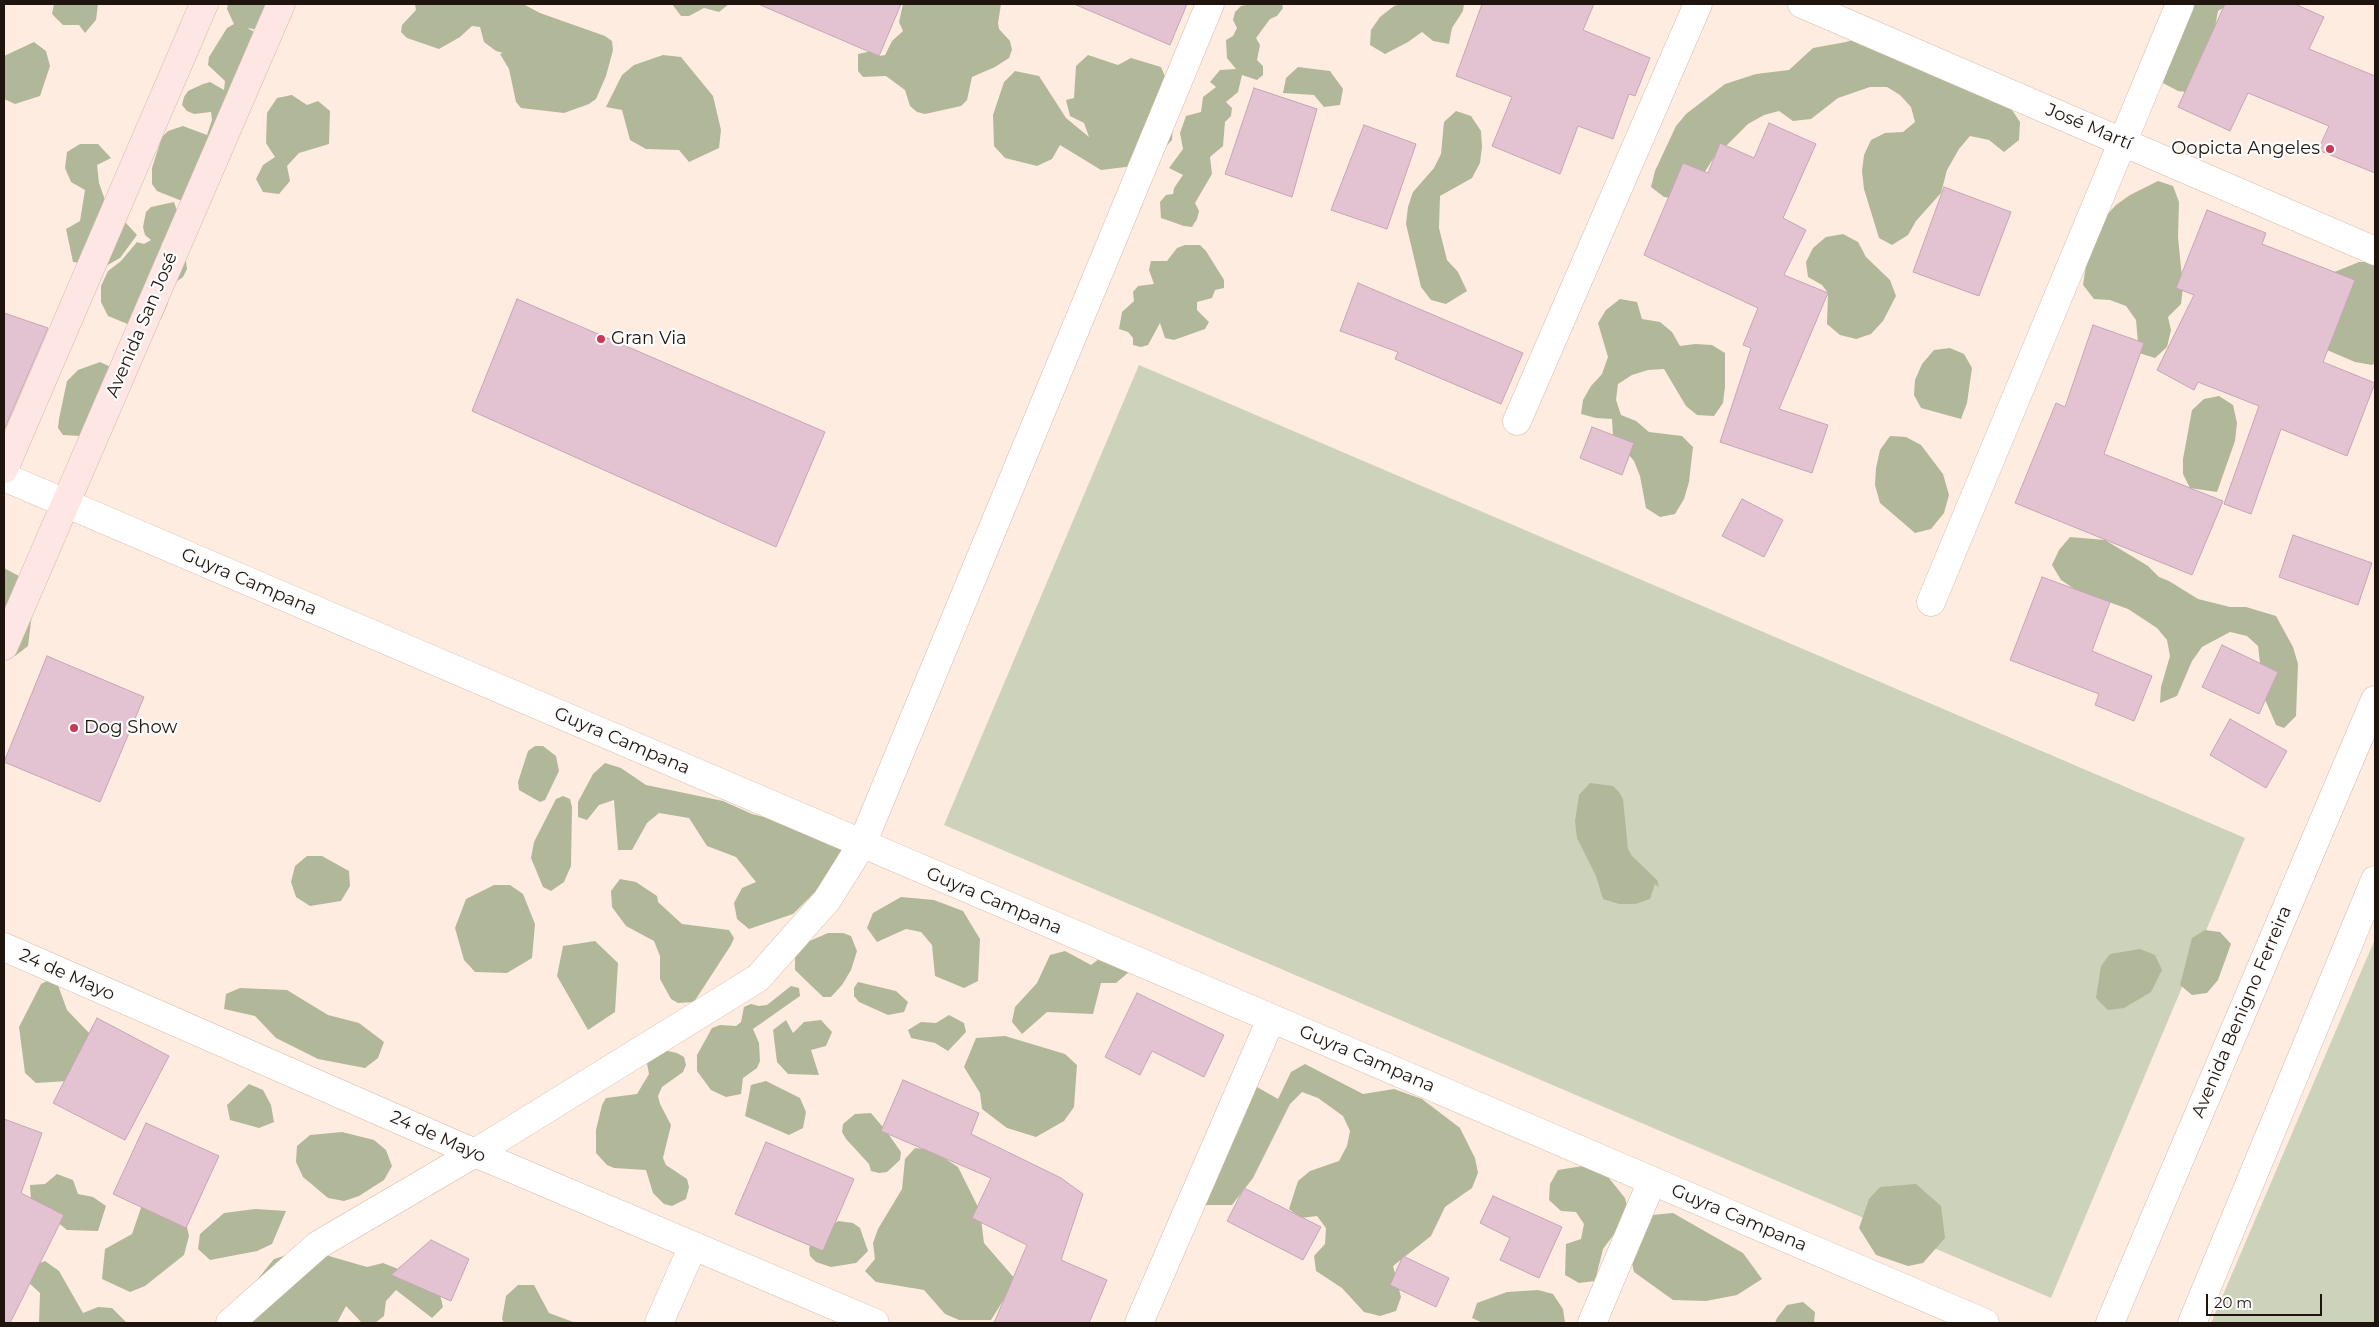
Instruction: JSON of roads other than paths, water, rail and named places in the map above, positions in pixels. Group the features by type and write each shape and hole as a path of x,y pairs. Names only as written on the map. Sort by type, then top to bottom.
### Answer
{"street":[{"path":"4,468 204,4"},
{"name":"Avenida San José","path":"4,646 281,4"},
{"path":"230,1323 318,1245 475,1153 758,978 827,900 862,844 1210,4"},
{"path":"1517,421 1698,4"},
{"name":"José Martí","path":"1802,4 2375,251"},
{"path":"1931,602 2180,4"},
{"name":"Guyra Campana","path":"4,477 1985,1323"},
{"name":"Avenida Benigno Ferreira","path":"2110,1323 2375,700"},
{"path":"2192,1323 2375,880"},
{"name":"24 de Mayo","path":"4,947 475,1153 875,1323"},
{"path":"1140,1323 1271,1019"},
{"path":"1592,1323 1652,1181"},
{"path":"659,1323 693,1246"}],"place":[{"name":"Oopicta Angeles","path":"2330,149"},
{"name":"Gran Via","path":"601,339"},
{"name":"Dog Show","path":"74,728"}]}
